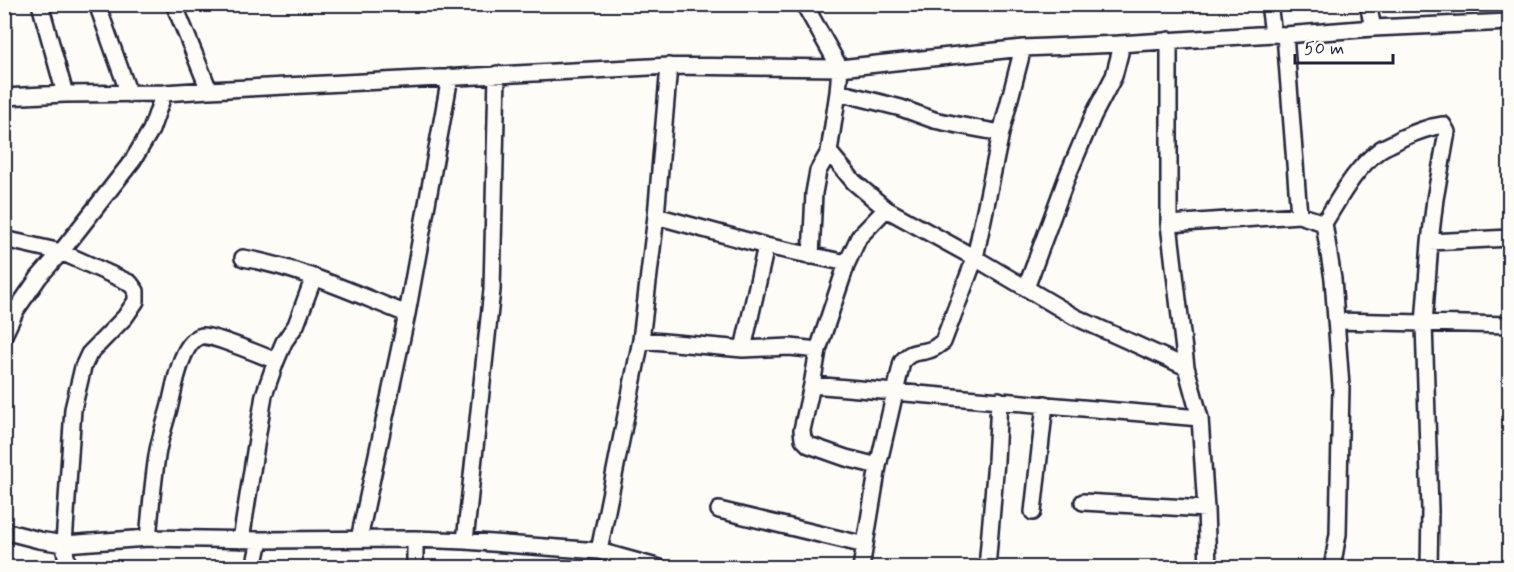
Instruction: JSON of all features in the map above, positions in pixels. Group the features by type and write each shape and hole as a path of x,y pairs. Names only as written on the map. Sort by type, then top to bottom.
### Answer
{"street":[{"path":"40,4 65,94"},
{"path":"97,4 129,94"},
{"path":"174,4 209,90"},
{"path":"804,4 840,68 829,152 818,171 814,192 811,256"},
{"path":"1269,4 1279,34 1299,215"},
{"path":"1368,4 1373,28"},
{"path":"4,98 65,94 164,93 669,66 840,68 1023,48 1509,22"},
{"path":"1169,40 1169,224 1186,367 1200,418 1208,567"},
{"path":"1026,288 1075,159 1093,116 1114,76 1120,52 1119,44"},
{"path":"861,567 878,466 902,362 906,356 914,352 935,348 942,342 975,258 1001,132 1023,48"},
{"path":"599,551 640,339 656,216 669,66"},
{"path":"465,541 492,290 497,75"},
{"path":"359,539 407,314 450,77"},
{"path":"838,92 901,108 934,120 1001,132"},
{"path":"4,335 16,310 39,277 133,160 151,130 164,93"},
{"path":"1332,567 1338,534 1341,386 1333,279 1323,223 1354,175 1374,155 1408,136 1430,127 1443,125 1447,132 1430,242 1424,324 1430,510 1429,567"},
{"path":"829,152 854,182 886,209 1075,316 1186,367"},
{"path":"878,466 809,445 803,439 802,430 818,350 847,263 859,237 886,209"},
{"path":"1169,224 1299,215 1323,223"},
{"path":"656,216 766,246 847,263"},
{"path":"1430,242 1509,238"},
{"path":"4,239 61,252 130,284 136,291 136,301 89,354 83,367 73,409 64,544 68,567"},
{"path":"743,349 766,246"},
{"path":"243,258 270,263 314,277 407,314"},
{"path":"241,540 264,395 284,342 296,325 314,277"},
{"path":"1336,321 1509,326"},
{"path":"147,538 158,449 176,374 194,340 202,336 214,339 276,361"},
{"path":"640,339 743,349 790,347 818,350"},
{"path":"812,385 1200,418"},
{"path":"987,567 999,400"},
{"path":"1032,512 1044,404"},
{"path":"1083,502 1206,509"},
{"path":"719,510 865,545"},
{"path":"4,531 64,544 147,538 465,541 599,551 660,567"},
{"path":"415,539 415,567"},
{"path":"254,567 260,540"}]}
